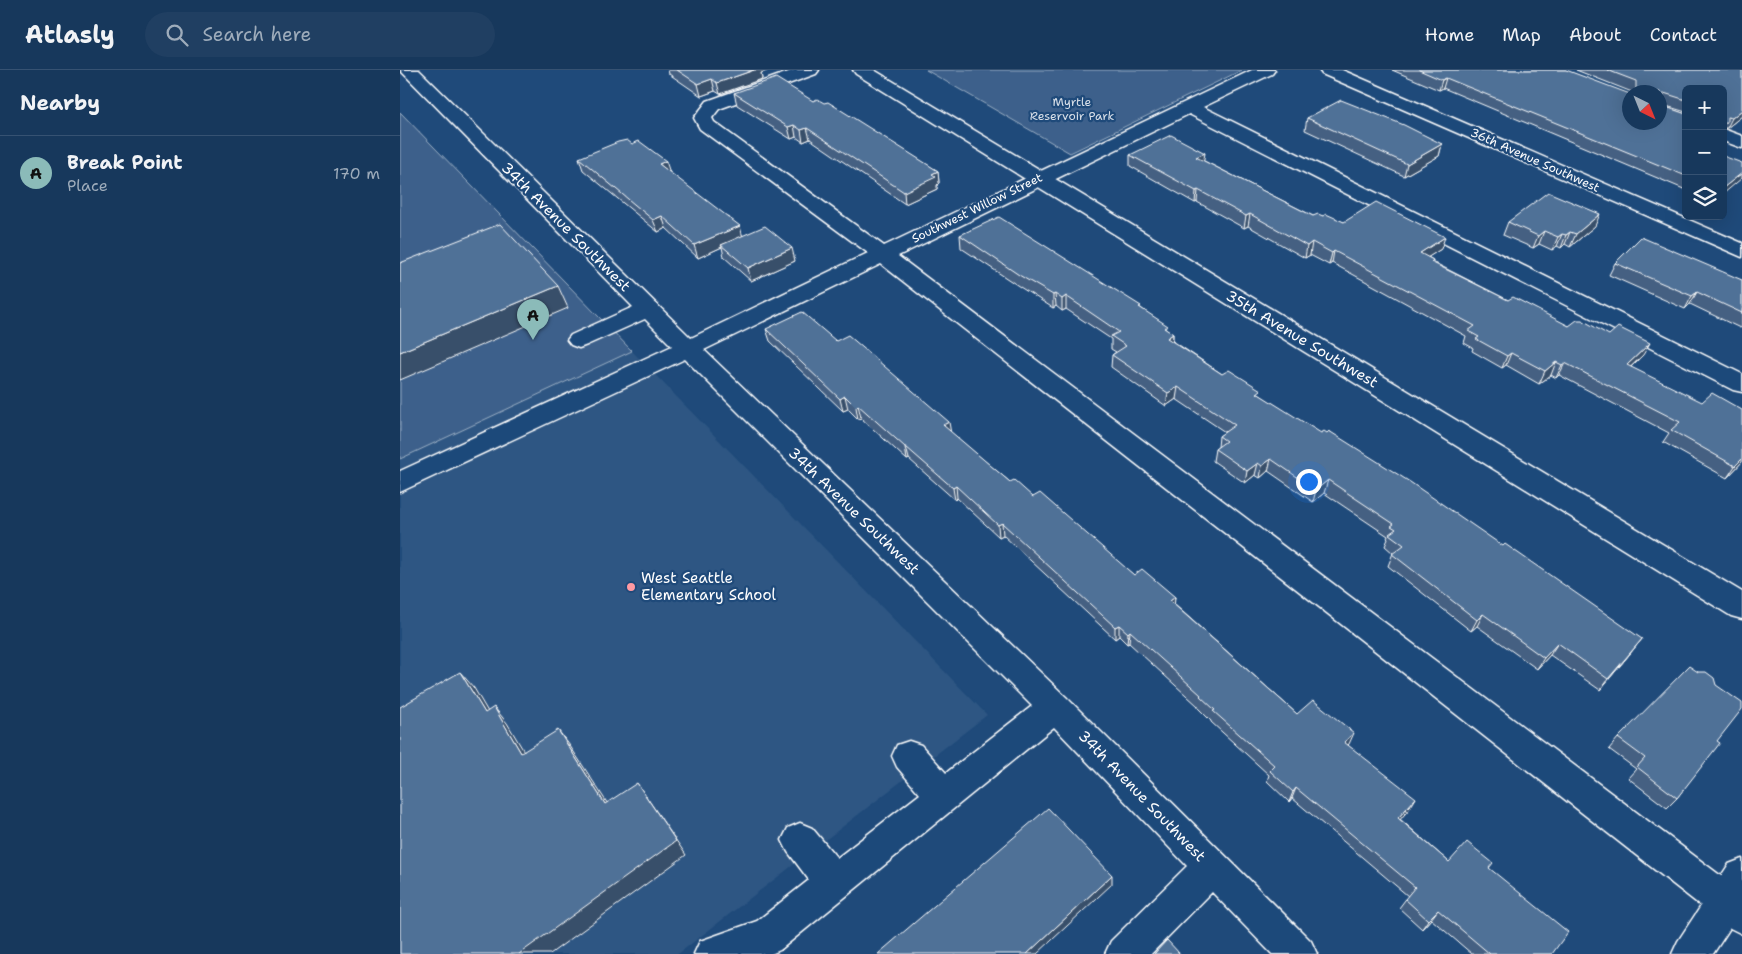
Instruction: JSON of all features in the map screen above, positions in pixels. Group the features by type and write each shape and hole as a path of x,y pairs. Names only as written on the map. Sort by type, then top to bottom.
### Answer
{"street":[{"name":"34th Avenue Southwest","path":"408,70 804,464 1055,707 1298,954"},
{"path":"810,70 714,105 703,118 706,125 882,254 1737,898 1691,954"},
{"name":"35th Avenue Southwest","path":"862,70 1742,608"},
{"name":"Southwest Willow Street","path":"400,482 689,348 1038,178 1266,70"},
{"name":"36th Avenue Southwest","path":"1328,70 1742,251"},
{"path":"1189,107 1742,384"},
{"path":"1727,136 1742,142"},
{"path":"579,340 649,309"},
{"path":"713,954 767,937 1055,707"},
{"path":"909,756 944,796"},
{"path":"800,840 834,883"},
{"path":"1124,954 1212,867"}],"shaded area":[{"name":"West Seattle Elementary School","path":"632,351 987,715 678,954 400,954 400,459"}],"green space":[{"name":"Myrtle Reservoir Park","path":"926,70 1242,70 1070,153"},
{"path":"400,112 632,351 400,459"}],"building":[{"path":"677,70 754,70 717,83 712,79 698,84"},
{"path":"1419,70 1566,70 1622,91 1622,130 1667,130 1667,107 1682,113 1682,174 1446,78 1442,80"},
{"path":"1607,70 1742,70 1742,110 1732,118 1727,117 1727,85 1682,85 1682,99 1667,94 1667,85 1636,85 1636,81"},
{"path":"776,78 813,101 817,99 824,103 828,102 938,171 932,174 936,177 904,192 807,128 801,130 794,125 788,127 734,93"},
{"path":"1341,100 1404,125 1442,144 1407,164 1307,118"},
{"path":"1171,135 1205,153 1196,157 1313,216 1318,214 1323,216 1326,214 1344,222 1376,202 1445,237 1420,253 1433,260 1431,262 1508,300 1513,297 1569,326 1577,320 1582,320 1609,335 1618,327 1650,343 1627,365 1702,402 1712,393 1742,410 1742,459 1735,466 1671,430 1680,422 1565,363 1562,365 1556,362 1545,371 1511,353 1507,356 1476,339 1479,337 1468,331 1475,326 1334,251 1332,253 1312,242 1307,246 1250,214 1246,216 1130,155"},
{"path":"627,140 632,144 639,141 666,161 659,164 740,226 694,245 662,216 653,220 579,158"},
{"path":"1727,157 1742,163 1742,173 1727,185"},
{"path":"1548,192 1600,214 1576,234 1570,232 1558,237 1544,231 1538,236 1508,222"},
{"path":"999,217 1141,306 1139,307 1168,326 1164,328 1173,334 1167,338 1222,374 1229,370 1261,390 1257,393 1321,433 1329,431 1410,482 1503,546 1505,544 1642,639 1608,679 1558,643 1544,658 1483,614 1477,620 1392,554 1404,545 1389,534 1396,529 1391,526 1394,524 1328,480 1316,490 1271,459 1262,466 1258,463 1247,471 1215,449 1226,441 1219,436 1235,425 1178,387 1168,393 1112,355 1126,346 1111,336 1119,332 1066,296 1062,299 1055,294 1053,295 1019,275 960,235"},
{"path":"500,224 558,286 400,352 400,263"},
{"path":"765,226 792,248 748,268 721,245"},
{"path":"1641,237 1742,280 1742,313 1697,292 1692,296 1615,263"},
{"path":"802,312 836,341 848,335 949,422 943,425 1010,482 1014,480 1033,497 1040,493 1134,575 1142,569 1175,597 1170,601 1297,714 1313,700 1354,733 1344,742 1416,798 1398,818 1449,862 1467,842 1493,863 1489,868 1568,932 1552,954 1490,954 1438,910 1428,920 1405,899 1415,887 1296,788 1293,792 1270,771 1275,766 1213,711 1215,710 1201,695 1130,631 1128,633 1119,625 1115,627 1002,523 998,525 956,486 953,488 858,405 856,407 845,396 840,399 766,329"},
{"path":"1689,666 1698,672 1706,672 1714,678 1716,685 1742,703 1742,709 1717,741 1720,743 1677,798 1637,767 1645,758 1618,738"},
{"path":"460,672 485,713 494,707 521,753 558,730 605,804 637,783 676,841 519,954 400,954 400,707"},
{"path":"1048,808 1112,875 1027,954 878,954"},
{"path":"1167,940 1180,954 1154,954"}],"place":[{"name":"Break Point","path":"533,340"},
{"name":"West Seattle Elementary School","path":"631,587"}]}
